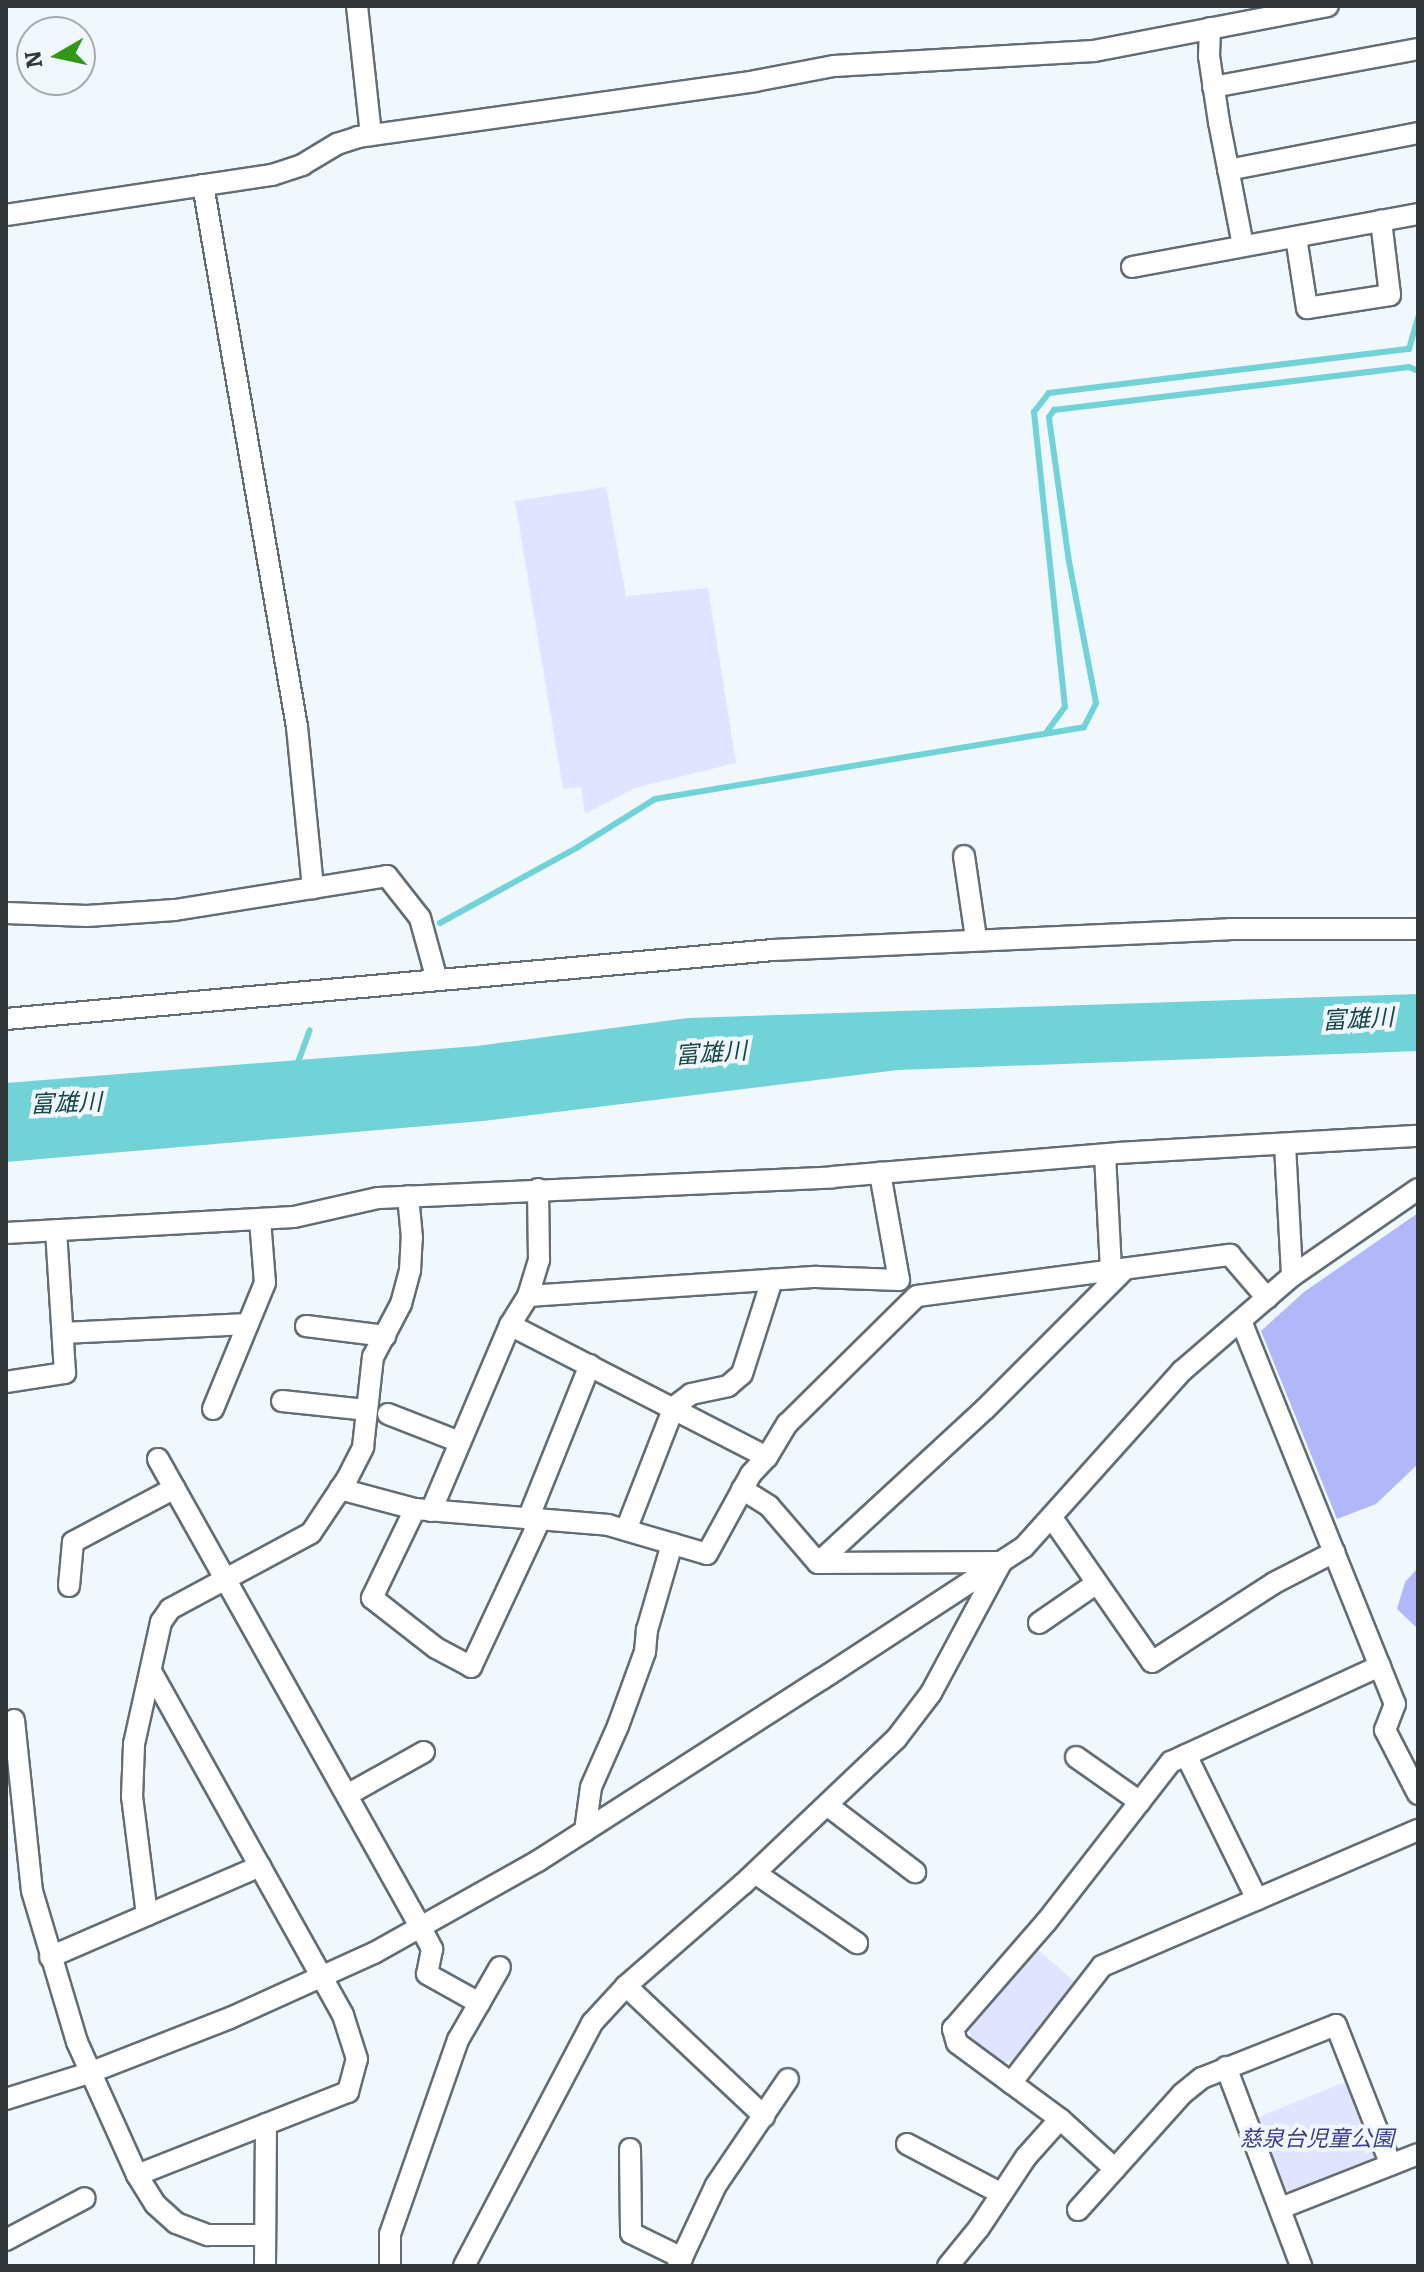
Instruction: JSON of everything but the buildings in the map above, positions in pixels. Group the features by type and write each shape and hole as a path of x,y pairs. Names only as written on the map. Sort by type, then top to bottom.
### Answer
{"street":[{"path":"357,6 371,135"},
{"path":"6,215 287,171 345,140 371,135 755,81 821,67 1055,55 1210,28 1246,13 1319,7"},
{"path":"1210,28 1209,56 1213,87 1243,246"},
{"path":"1213,87 1418,49"},
{"path":"1228,170 1418,133"},
{"path":"203,185 297,727 313,888"},
{"path":"1132,267 1418,214"},
{"path":"1296,237 1307,308 1390,295 1381,221"},
{"path":"964,856 976,938"},
{"path":"6,913 87,916 175,910 387,876 420,918 437,980"},
{"path":"6,1019 773,950 976,938 1230,929 1418,929"},
{"path":"6,1233 294,1217 378,1198 880,1173 1105,1155 1418,1136"},
{"path":"1285,1145 1292,1276"},
{"path":"1105,1155 1118,1270"},
{"path":"528,1296 816,1277 899,1280 880,1173"},
{"path":"538,1189 539,1260 528,1296 510,1325 460,1442 372,1598 436,1648 471,1667 534,1520 590,1365"},
{"path":"6,2099 89,2073 320,1979 421,1928 585,1831 1024,1547 1182,1371 1292,1276 1418,1189"},
{"path":"147,1915 132,1797 134,1744 161,1622 170,1609 311,1533 340,1489 363,1447 373,1357 401,1304 410,1271 412,1238 408,1196"},
{"path":"213,1409 265,1283 260,1219"},
{"path":"6,1382 65,1373 56,1230"},
{"path":"340,1489 423,1510 608,1525 707,1554 751,1474 767,1457 787,1424 917,1296 1230,1255 1267,1298"},
{"path":"818,1563 985,1409 1118,1270"},
{"path":"626,1530 674,1407 691,1394 728,1386 742,1374 772,1280"},
{"path":"1241,1321 1292,1466 1334,1552 1395,1704 1385,1730 1418,1794"},
{"path":"63,1333 248,1324"},
{"path":"510,1325 767,1457"},
{"path":"306,1326 385,1336"},
{"path":"282,1401 366,1410"},
{"path":"388,1414 460,1442"},
{"path":"158,1459 432,1949 427,1974 479,2003"},
{"path":"69,1586 73,1542 175,1488"},
{"path":"742,1489 769,1506 818,1563 1002,1562"},
{"path":"1052,1518 1152,1662 1274,1583 1334,1552"},
{"path":"585,1831 591,1787 618,1726 645,1652 647,1630 672,1544"},
{"path":"464,2266 576,2048 592,2023 626,1986 755,1873 896,1739 931,1693 1002,1562"},
{"path":"1039,1623 1097,1583"},
{"path":"1115,2169 1060,2119 957,2043 953,2029 1047,1921 1171,1762 1380,1666"},
{"path":"137,2175 348,2092 357,2059 343,2015 320,1979 151,1672"},
{"path":"14,1720 32,1891 50,1957 89,2073 137,2175 155,2204 176,2223 208,2235 265,2235"},
{"path":"347,1795 424,1752"},
{"path":"1186,1755 1257,1899"},
{"path":"1076,1757 1140,1802"},
{"path":"827,1805 915,1872"},
{"path":"1011,2083 1102,1966 1418,1830"},
{"path":"50,1957 260,1866"},
{"path":"755,1873 857,1943"},
{"path":"390,2266 390,2234 458,2040 500,1967"},
{"path":"626,1986 764,2116"},
{"path":"1078,2210 1182,2094 1226,2067 1336,2025 1391,2165"},
{"path":"1226,2067 1301,2266"},
{"path":"630,2149 631,2233 680,2262 716,2185 788,2079"},
{"path":"948,2266 979,2228 1000,2193 1060,2119"},
{"path":"265,2266 266,2124"},
{"path":"907,2144 1000,2193"},
{"path":"1281,2208 1418,2154"},
{"path":"6,2240 85,2198"}],"green space":[{"path":"606,487 626,596 708,588 736,763 635,788 585,814 581,787 563,789 515,501"},
{"path":"1037,1949 1076,1983 1015,2060 1003,2063 972,2041 968,2028"},
{"name":"慈泉台児童公園","path":"1350,2080 1377,2149 1373,2163 1293,2193 1279,2187 1254,2119"}],"shaded area":[{"path":"1418,1213 1418,1464 1376,1504 1337,1519 1261,1331 1304,1292"},
{"path":"1418,1568 1418,1629 1397,1609 1405,1582"}],"water":[{"name":"富雄川","path":"1418,994 1418,1051 898,1070 483,1121 6,1162 6,1083 477,1046 688,1018"}],"waterway":[{"path":"1046,733 1065,707 1034,412 1049,393 1409,349 1418,317"},
{"path":"440,923 578,847 655,799 1084,727 1096,703 1069,562 1049,417 1054,410 1409,367 1418,371"},
{"path":"297,1065 310,1030"}]}
